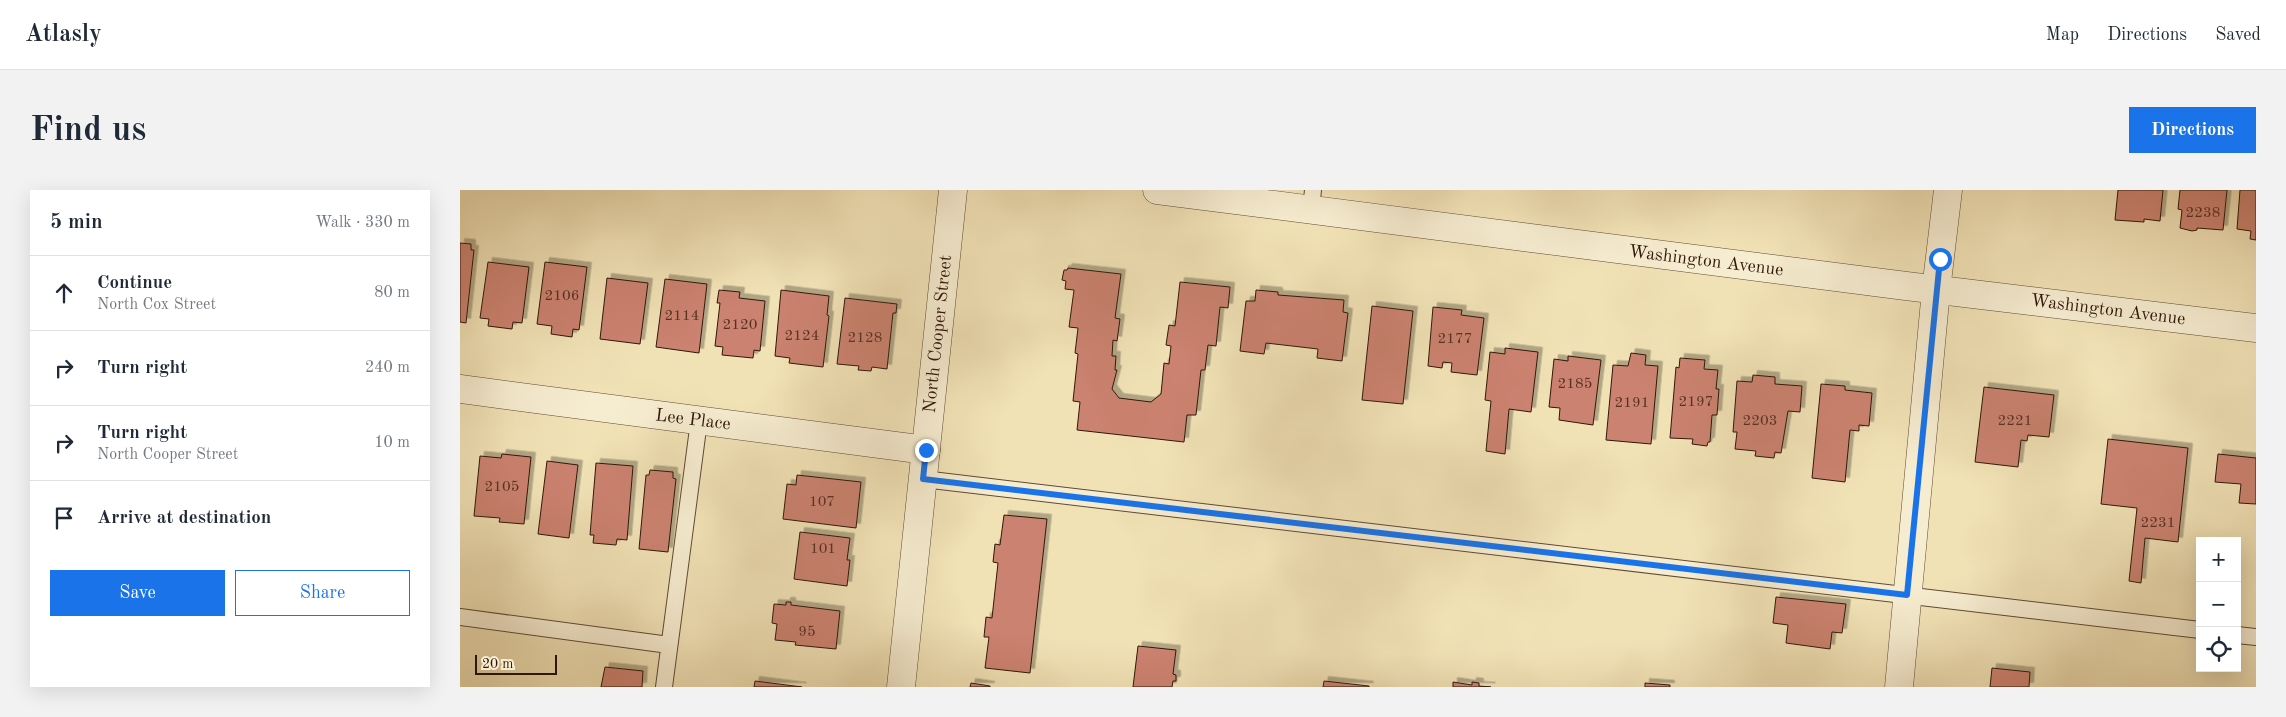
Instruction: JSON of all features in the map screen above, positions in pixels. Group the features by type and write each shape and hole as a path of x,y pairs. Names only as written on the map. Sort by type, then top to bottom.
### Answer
{"street":[{"name":"North Cooper Street","path":"901,687 953,190"},
{"name":"Washington Avenue","path":"1157,190 1312,200 1936,290 2256,328"},
{"path":"1899,687 1936,290 1948,190"},
{"name":"Lee Place","path":"460,389 926,450"}],"lane":[{"path":"664,687 698,420"},
{"path":"923,479 2196,630"},
{"path":"460,617 669,645"},
{"path":"2241,635 2256,637"}],"building":[{"path":"2118,190 2163,190 2160,221 2144,219 2144,222 2115,220"},
{"path":"2180,190 2227,190 2223,230 2197,228 2197,230 2192,231 2180,228 2182,210 2178,209"},
{"path":"2240,190 2256,190 2256,240 2250,239 2251,231 2237,229"},
{"path":"460,243 471,244 471,250 474,250 466,323 460,322"},
{"path":"488,262 529,267 522,323 513,322 512,329 488,326 489,319 480,318"},
{"path":"545,262 587,267 579,330 573,329 572,337 551,334 552,326 537,324"},
{"path":"1068,268 1121,274 1115,318 1120,319 1117,341 1113,340 1112,356 1116,356 1115,370 1117,370 1112,389 1119,398 1151,402 1161,394 1164,363 1169,364 1171,346 1166,345 1169,325 1175,326 1180,282 1230,287 1228,308 1220,307 1216,346 1208,345 1205,370 1201,370 1196,415 1187,415 1184,442 1077,430 1080,402 1073,401 1078,354 1075,353 1078,328 1069,327 1074,290 1065,289 1066,281 1062,280 1064,270"},
{"path":"607,278 648,283 640,344 600,339"},
{"path":"665,279 707,284 699,353 656,347"},
{"path":"719,290 740,292 739,298 765,301 760,351 754,350 753,358 722,355 723,347 715,346 720,303 717,303"},
{"path":"781,290 829,296 827,315 829,316 823,367 789,363 790,358 775,356"},
{"path":"1256,290 1278,292 1278,295 1344,300 1343,312 1348,313 1342,361 1317,358 1318,349 1266,343 1264,354 1240,351 1246,301 1255,301"},
{"path":"845,298 897,304 896,313 893,313 887,369 872,367 871,371 858,370 859,366 837,364"},
{"path":"1372,306 1413,311 1403,404 1362,400"},
{"path":"1433,307 1462,310 1461,315 1484,318 1477,375 1451,372 1452,363 1443,362 1442,368 1428,366"},
{"path":"1505,348 1538,352 1531,412 1509,409 1505,454 1486,451 1491,401 1485,400 1490,352 1505,354"},
{"path":"1631,353 1646,355 1645,365 1658,366 1651,444 1606,440 1613,365 1628,366"},
{"path":"1568,356 1601,360 1593,425 1559,420 1560,408 1549,407 1554,359 1568,361"},
{"path":"1680,358 1705,360 1704,369 1718,370 1716,389 1719,389 1717,415 1712,415 1710,442 1708,442 1707,446 1692,444 1693,439 1670,438 1676,367 1679,368"},
{"path":"1753,375 1775,377 1775,384 1802,386 1800,412 1788,411 1781,453 1775,452 1774,458 1755,456 1756,451 1735,449 1737,432 1733,432 1737,381 1752,382"},
{"path":"1821,384 1845,386 1845,390 1872,393 1869,426 1859,425 1859,431 1850,430 1845,482 1812,478"},
{"path":"1984,387 2054,395 2049,437 2028,435 2027,441 2021,440 2018,467 1975,462"},
{"path":"2108,439 2188,448 2178,542 2145,538 2141,583 2129,581 2137,508 2101,504"},
{"path":"502,454 531,457 524,524 499,522 500,518 474,516 480,456 501,458"},
{"path":"2218,454 2256,458 2256,504 2239,503 2241,484 2215,482"},
{"path":"547,461 578,465 569,538 538,534"},
{"path":"596,463 633,466 627,540 617,539 616,545 593,543 594,535 590,535"},
{"path":"650,470 673,472 673,478 676,479 668,552 639,549 646,475 649,475"},
{"path":"797,475 861,482 856,528 783,519 787,484 796,485"},
{"path":"1004,515 1047,519 1030,673 985,668 989,637 984,637 986,617 992,618 998,563 993,562 995,544 1000,545"},
{"path":"800,532 850,538 847,560 850,560 847,586 794,579"},
{"path":"1776,597 1846,604 1842,633 1832,632 1830,649 1786,643 1788,625 1773,623"},
{"path":"786,602 791,602 791,605 840,611 836,649 795,645 796,642 775,640 777,624 772,623 774,604 786,605"},
{"path":"1138,646 1176,650 1173,674 1176,675 1176,681 1173,681 1172,687 1133,687"},
{"path":"605,667 643,671 642,687 601,687"},
{"path":"1992,668 2030,672 2029,687 1990,687"},
{"path":"755,681 802,687 754,687"},
{"path":"1324,681 1369,686 1369,687 1323,687"},
{"path":"1453,682 1472,685 1472,682 1479,683 1479,686 1491,687 1453,687"},
{"path":"971,683 990,686 990,687 970,687"},
{"path":"1645,683 1670,685 1670,687 1645,687"}],"route":[{"path":"926,450 923,479 1243,516 1553,555 1907,595 1940,259"}]}
